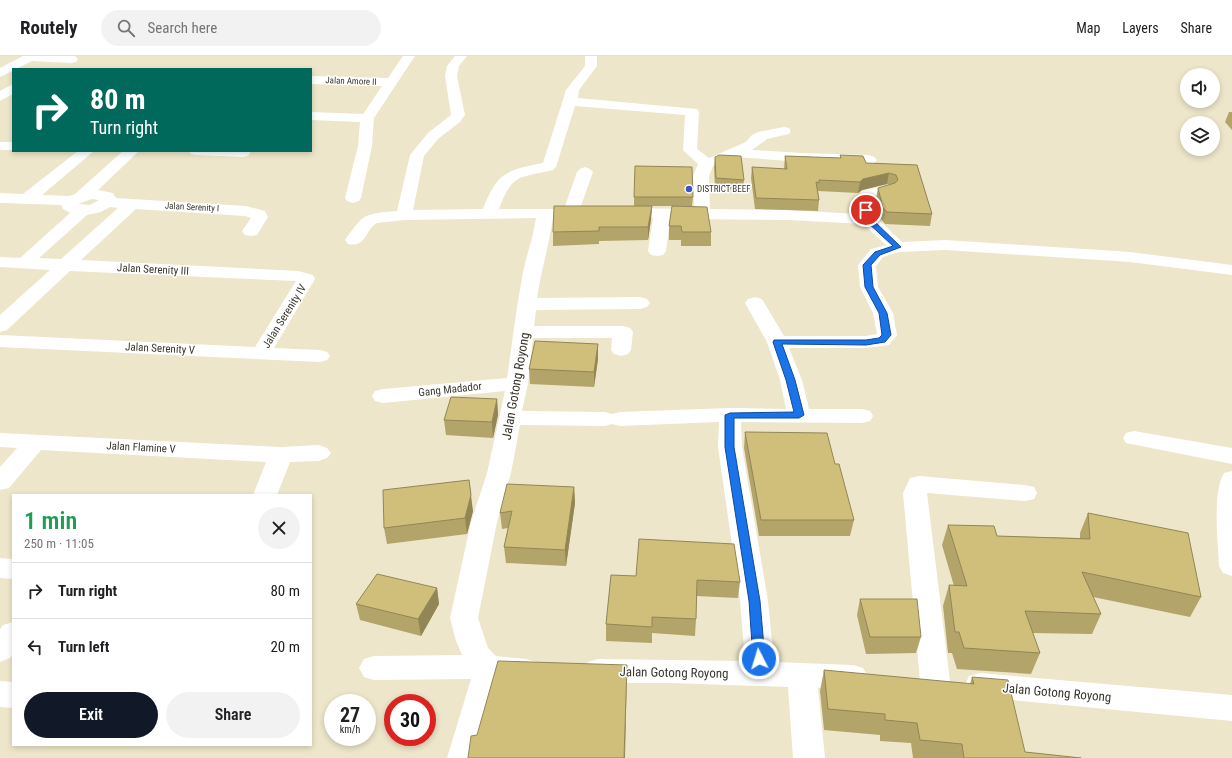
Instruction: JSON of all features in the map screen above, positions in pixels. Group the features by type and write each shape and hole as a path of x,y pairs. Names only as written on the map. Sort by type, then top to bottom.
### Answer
{"street":[{"path":"0,73 31,56 74,57"},
{"path":"352,198 365,146 367,118 409,56"},
{"path":"404,215 417,155 433,136 456,119 458,115 451,76 453,66 461,56"},
{"path":"488,214 501,184 510,175 517,172 548,167 551,164 573,90 591,66 591,56"},
{"path":"56,68 74,57"},
{"name":"Jalan Amore II","path":"312,80 392,82"},
{"path":"0,97 12,89"},
{"path":"570,101 692,112 690,150 706,163"},
{"path":"0,103 12,104"},
{"path":"312,116 367,118"},
{"path":"706,163 720,159 751,145 756,138 784,131"},
{"path":"0,146 12,146"},
{"path":"27,199 86,152"},
{"path":"24,263 79,202 131,152"},
{"path":"220,152 243,153"},
{"path":"734,152 816,159 869,160"},
{"path":"702,214 701,176 706,163"},
{"path":"354,240 369,220 404,215 579,213 584,172"},
{"path":"887,190 868,194 863,200 868,219 898,247"},
{"path":"0,198 79,202"},
{"name":"Jalan Serenity I","path":"79,202 97,208 106,202 246,211 259,215 260,217 251,231"},
{"path":"0,326 68,265 132,204"},
{"path":"609,213 788,215 868,219"},
{"name":"Jalan Gotong Royong","path":"545,214 542,235 535,258 517,383 499,473 484,522 464,618 470,642 477,656 489,667 522,671 671,671 880,678"},
{"path":"657,251 662,214"},
{"path":"777,342 858,342 882,340 887,335 883,313 869,287 867,265 877,253 898,247 945,245 1046,250 1130,257 1232,270"},
{"name":"Jalan Serenity III","path":"0,262 306,278"},
{"name":"Jalan Serenity IV","path":"261,353 303,287 306,278"},
{"path":"755,302 777,342 791,380 799,415"},
{"path":"528,304 640,303"},
{"path":"524,332 623,332 621,350"},
{"name":"Jalan Serenity V","path":"0,341 320,356"},
{"name":"Gang Madador","path":"383,396 517,383"},
{"path":"730,415 730,447 754,601 761,674"},
{"path":"510,418 612,419 730,415 862,416"},
{"path":"1134,438 1232,456"},
{"name":"Jalan Flamine V","path":"0,440 281,455 319,453"},
{"path":"0,482 35,442"},
{"path":"265,494 281,455"},
{"path":"1232,479 1229,502 1232,566"},
{"name":"Jalan Gotong Royong","path":"1025,493 920,484 914,494 923,680 1232,708"},
{"path":"0,568 12,569"},
{"path":"0,650 12,634"},
{"path":"374,668 489,667 463,758"},
{"path":"802,675 809,758"},
{"path":"0,694 12,695"}],"building":[{"path":"719,155 741,156 744,180 716,178 715,157"},
{"path":"840,155 863,156 866,163 917,165 932,214 887,212 883,208 878,188 895,183 898,180 896,175 889,173 863,179 860,182 819,180 819,183 816,182 819,200 756,198 752,167 787,169 785,156 841,158"},
{"path":"635,166 692,167 693,197 634,197"},
{"path":"554,206 652,206 648,227 599,227 599,231 553,232"},
{"path":"672,206 707,207 711,232 682,232 681,226 669,226"},
{"path":"535,341 598,344 594,372 529,369"},
{"path":"451,397 497,399 492,422 444,420"},
{"path":"745,432 827,433 835,464 839,464 854,520 761,520"},
{"path":"469,480 471,495 465,518 384,528 383,490"},
{"path":"507,484 574,487 565,550 504,547 512,511 500,513"},
{"path":"1088,513 1188,533 1201,597 1082,572 1101,614 1025,611 1040,653 964,648 959,632 955,632 949,585 967,586 948,525 994,526 997,536 1090,539"},
{"path":"639,539 734,544 740,582 697,580 696,619 652,617 652,627 606,624 611,575 636,576"},
{"path":"377,574 437,588 418,619 356,604"},
{"path":"860,599 917,599 921,637 870,637"},
{"path":"498,661 627,665 624,758 468,758 471,736 477,735"},
{"path":"824,670 974,684 972,677 1008,680 1025,752 1081,758 964,758 962,744 920,740 917,723 885,720 885,714 828,709"}],"place":[{"name":"DISTRICT BEEF","path":"689,189"}],"route":[{"path":"759,659 754,601 730,447 730,415 799,415 791,380 777,342 866,342 882,340 887,335 883,313 869,287 867,265 877,253 898,247 868,219 866,210"}]}
